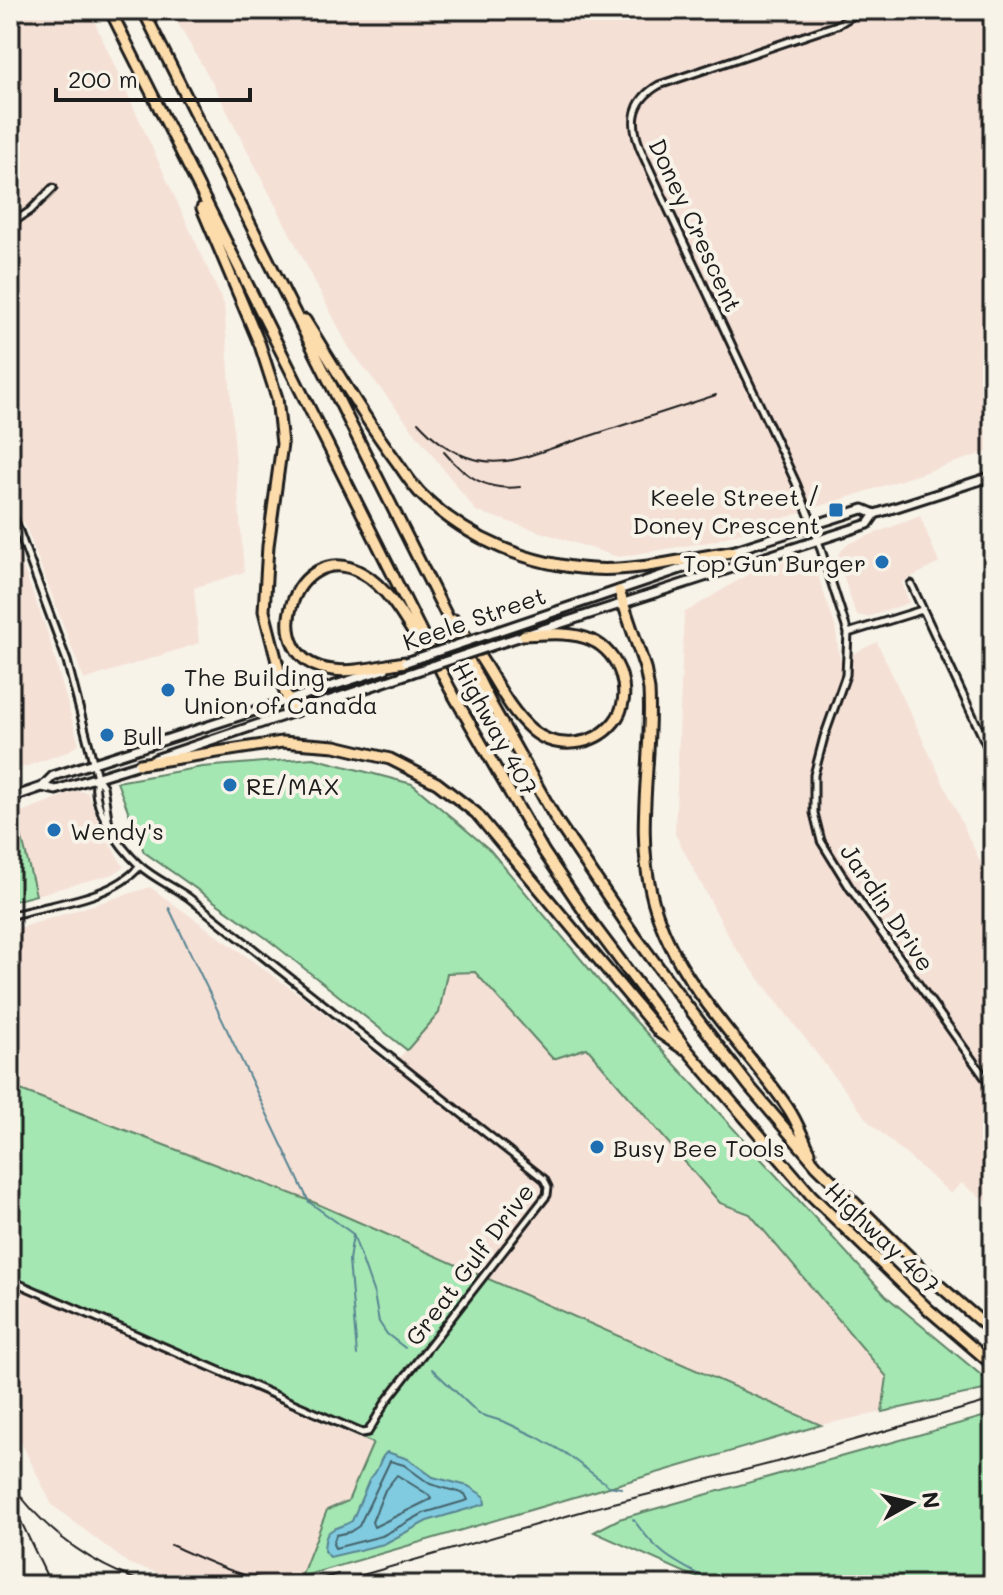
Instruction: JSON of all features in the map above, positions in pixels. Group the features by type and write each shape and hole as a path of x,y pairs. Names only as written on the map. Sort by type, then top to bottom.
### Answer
{"highway":[{"name":"Highway 407","path":"110,10 450,689 544,852 592,923 688,1051 811,1195 929,1310 993,1365"},
{"name":"Highway 407","path":"143,10 436,595 523,763 575,848 685,1003 749,1086 817,1166 933,1280 993,1332"},
{"path":"177,146 260,345 277,398 282,444 267,558 264,611 277,665 295,711"},
{"path":"274,270 375,433 421,495 462,527 499,548 549,563 594,569 622,568 731,552"},
{"path":"406,662 334,671 307,660 292,640 287,620 303,582 322,570 342,567 361,572 385,593 450,689"},
{"path":"619,591 645,668 649,690 645,857 651,893 662,929 709,1006 789,1109 817,1166"},
{"path":"436,595 499,689 532,731 559,743 577,743 597,737 614,723 622,707 624,685 618,665 607,649 575,635 524,635"},
{"path":"140,764 282,742 335,746 390,759 437,783 476,813 660,1033 688,1051"}],"main road":[{"name":"Keele Street","path":"42,787 56,790 140,764 868,524 875,514 993,476"},
{"name":"Keele Street","path":"10,798 42,787 53,776 406,662 813,525 863,509 875,514"}],"street":[{"name":"Doney Crescent","path":"818,540 785,457 634,135 633,122 642,98 659,85 837,25 862,10"},
{"path":"10,224 30,211 53,188"},
{"name":"Great Gulf Drive","path":"10,507 62,648 97,777 103,786 109,825 140,866 188,897 544,1179 548,1187 547,1195 387,1400 368,1432 362,1433 10,1280"},
{"name":"Jardin Drive","path":"818,540 848,633 846,675 814,775 814,813 821,841 850,888 993,1089"},
{"path":"911,584 993,759"},
{"path":"848,633 922,610"},
{"path":"10,916 110,890 128,880 140,866"}],"shaded area":[{"path":"27,10 89,10 224,304 244,572 194,588 199,643 84,680 24,522 10,527 10,19"},
{"path":"170,10 993,10 993,450 714,541 618,557 476,511 349,348 213,84"},
{"path":"920,516 939,563 902,582 909,603 867,617 856,615 837,556 847,544"},
{"path":"10,533 47,631 79,744 67,752 10,772"},
{"path":"796,558 814,563 835,626 840,660 877,642 993,889 993,1206 961,1183 951,1194 870,1123 734,946 675,834 684,613 752,572"},
{"path":"76,791 87,792 103,833 124,867 113,874 36,895 16,814"},
{"path":"150,887 311,1003 391,1067 439,1013 447,973 475,972 552,1059 587,1047 720,1203 750,1214 888,1377 882,1412 821,1425 313,1202 10,1086 10,931"},
{"path":"10,1283 373,1443 348,1501 327,1510 301,1577 271,1585 190,1582 129,1564 52,1505 10,1420"}],"green space":[{"path":"313,758 412,784 490,850 600,982 886,1296 993,1388 882,1412 887,1377 750,1214 720,1203 587,1048 553,1059 475,972 447,973 439,1013 407,1050 266,938 144,852 117,782 202,767"},
{"path":"16,814 36,895 10,902 10,816"},
{"path":"10,1086 313,1202 821,1425 301,1577 327,1510 348,1501 373,1443 10,1283"},
{"path":"993,1414 993,1585 703,1585 704,1581 594,1532 619,1519"}],"water":[{"path":"387,1452 408,1459 433,1477 468,1486 484,1496 485,1504 427,1521 384,1544 330,1557 324,1551 326,1536 352,1521 370,1478"}],"waterway":[{"path":"169,908 309,1202 353,1234 374,1294 379,1322 387,1334 405,1348"},
{"path":"353,1235 349,1260 357,1355"},
{"path":"432,1369 479,1414 537,1437 565,1453 609,1486 621,1488"},
{"path":"633,1519 666,1555 707,1579"}],"railway":[{"path":"418,422 441,443 466,457 509,461 716,395"},
{"path":"444,452 460,469 478,480 497,487 520,487"},
{"path":"328,1585 594,1508 777,1462 993,1400"},
{"path":"10,1482 39,1517 72,1546 110,1568 152,1585"},
{"path":"10,1498 51,1585"},
{"path":"171,1545 253,1577 308,1578"},
{"path":"299,1585 338,1574"}],"place":[{"name":"Keele Street / Doney Crescent","path":"836,510"},
{"name":"Top Gun Burger","path":"882,562"},
{"name":"The Building Union of Canada","path":"168,690"},
{"name":"Bull","path":"107,735"},
{"name":"RE/MAX","path":"230,785"},
{"name":"Wendy's","path":"54,830"},
{"name":"Busy Bee Tools","path":"597,1147"}]}
